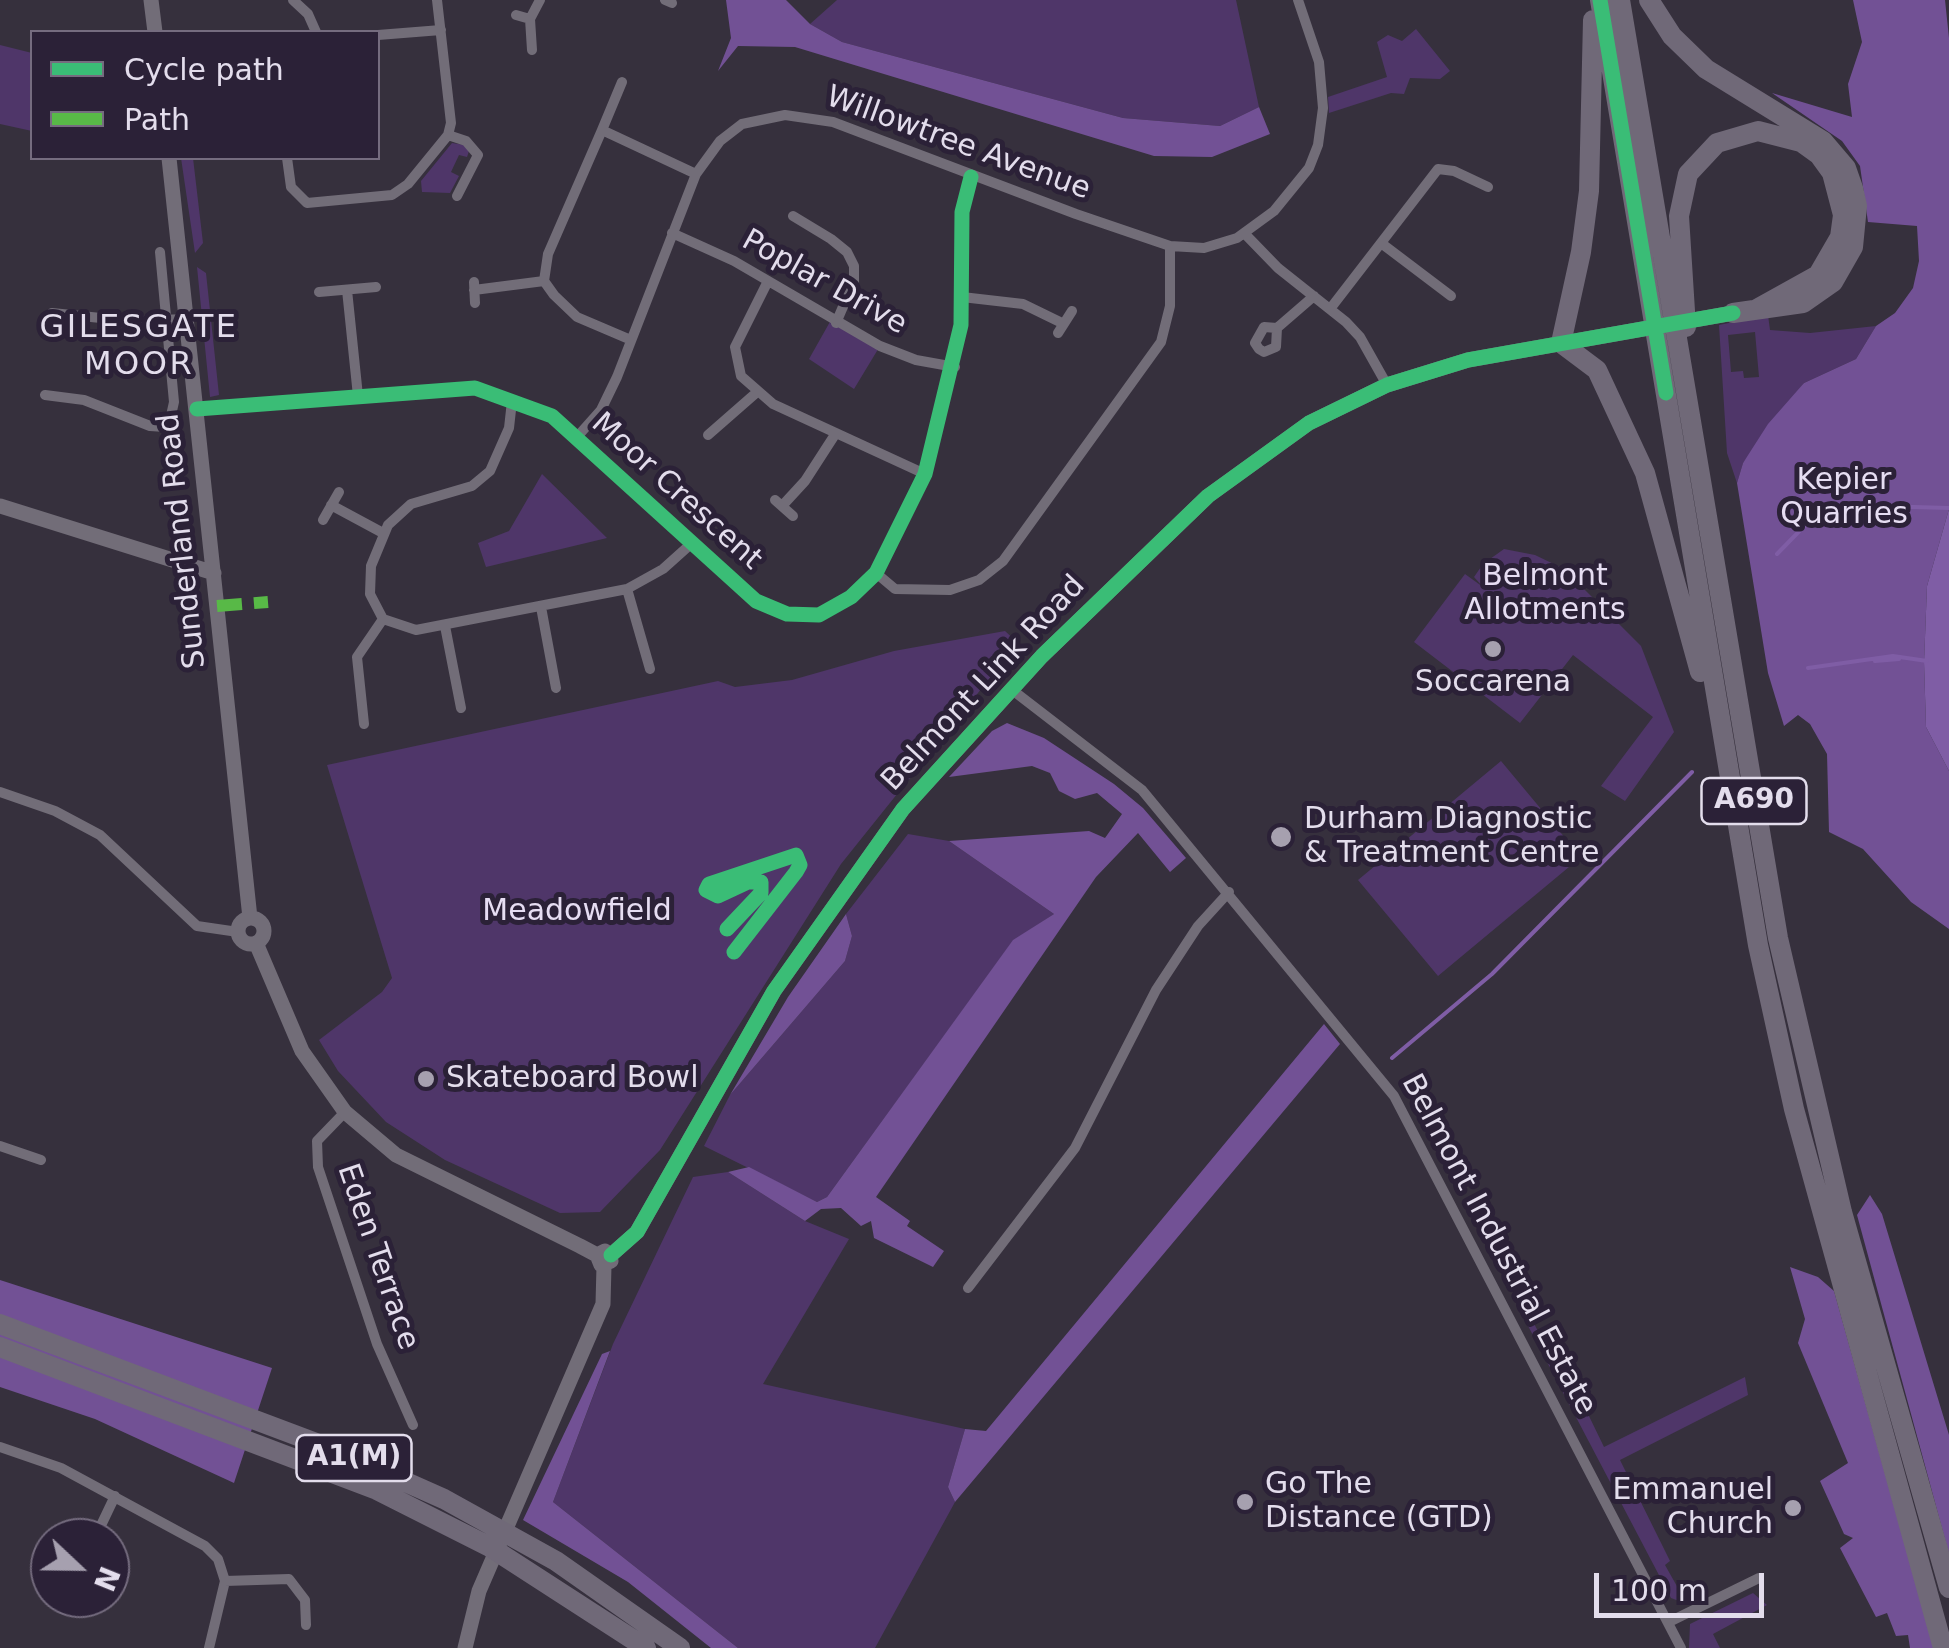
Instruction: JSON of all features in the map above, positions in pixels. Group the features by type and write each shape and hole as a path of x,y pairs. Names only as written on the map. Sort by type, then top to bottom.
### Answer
{"highway":[{"path":"1592,0 1595,73 1589,191 1581,252 1560,343 1597,370 1645,473 1736,819"},
{"name":"A690","path":"1600,0 1736,819 1794,1109 1943,1648"},
{"name":"A690","path":"1620,0 1778,938 1842,1212 1949,1588"},
{"path":"1649,0 1672,36 1706,68 1823,141 1846,168 1858,206 1853,247 1833,282 1803,303 1722,315"},
{"path":"1686,388 1681,194 1694,165 1717,143 1758,131 1791,138 1819,155 1832,173 1843,215 1832,257 1818,274 1755,310"},
{"name":"A1(M)","path":"0,1324 328,1447 444,1499 556,1561 680,1648"},
{"name":"A1(M)","path":"0,1346 378,1490 544,1579 646,1648"}],"street":[{"path":"155,30 156,0"},
{"path":"294,0 308,14 315,30"},
{"path":"287,160 291,186 299,199 307,203 392,195 408,184 450,129 438,0"},
{"path":"532,50 530,19 540,0"},
{"name":"Willowtree Avenue","path":"577,437 600,410 696,174 720,141 742,124 785,115 833,122 971,177 1170,246 1204,248 1244,234 1296,188 1318,145 1323,113 1319,62 1298,0"},
{"path":"516,15 530,19"},
{"path":"380,36 441,30"},
{"path":"544,281 548,254 622,82"},
{"path":"450,129 478,155 457,196"},
{"path":"602,130 696,174"},
{"name":"Sunderland Road","path":"169,160 250,918"},
{"path":"1330,309 1438,169 1454,171 1488,187"},
{"name":"Moor Crescent","path":"197,409 475,388 512,400 552,416 756,601 788,614 819,615 851,597 876,573 926,474 955,367 962,297 962,212 971,177"},
{"path":"792,216 847,252 854,266 854,280 836,324"},
{"name":"Poplar Drive","path":"672,233 768,280 836,324 916,360 955,367"},
{"path":"1244,234 1254,247 1360,337 1387,385"},
{"path":"1381,243 1451,296"},
{"path":"876,573 895,589 950,590 978,580 1003,561 1161,342 1170,306 1170,246"},
{"path":"46,395 84,400 150,426 165,427 174,402 160,252"},
{"path":"768,280 735,348 741,376 756,393 926,474"},
{"path":"475,304 474,286 544,281"},
{"path":"544,281 578,317 631,340"},
{"path":"319,292 376,287"},
{"path":"347,290 358,396"},
{"path":"1277,328 1314,296"},
{"path":"962,297 1041,309 1060,328 1072,311"},
{"path":"52,313 188,319"},
{"name":"Belmont Link Road","path":"604,1258 637,1232 764,1006 835,900 903,809 1010,689 1164,536 1258,456 1309,422 1387,385 1468,360 1722,315"},
{"path":"709,435 756,393"},
{"path":"512,400 509,428 490,470 472,486 411,504 383,533 371,566 370,594 384,619 416,630 627,588 663,569 692,543"},
{"path":"793,516 779,503 805,481 836,433"},
{"path":"323,520 339,492"},
{"path":"331,505 383,533"},
{"path":"0,506 214,573"},
{"path":"627,588 650,670"},
{"path":"541,607 556,688"},
{"path":"364,724 356,657 384,619"},
{"path":"445,626 461,708"},
{"name":"Belmont Industrial Estate","path":"1010,689 1125,774 1362,1053 1412,1124 1681,1648"},
{"path":"0,792 55,811 100,836 196,926 238,932 246,944 256,943 263,936 264,926 250,918 243,921 238,932"},
{"path":"968,1288 1067,1159 1161,981 1198,926 1229,892"},
{"path":"256,943 302,1050 345,1112 396,1154 604,1258 603,1304 479,1591 466,1648"},
{"name":"Eden Terrace","path":"345,1112 317,1142 318,1167 351,1271 413,1425"},
{"path":"0,1146 41,1160"},
{"path":"0,1447 61,1468 205,1546 218,1559 225,1582 209,1648"},
{"path":"105,1518 116,1496"},
{"path":"1669,1622 1758,1578"},
{"path":"225,1582 289,1579 305,1600 306,1625"}],"green space":[{"path":"726,0 786,0 810,24 842,42 1123,118 1220,126 1259,107 1270,134 1212,157 1154,156 795,47 738,46 718,71 731,38"},
{"path":"837,0 1236,0 1259,107 1220,126 1123,118 842,42 810,24"},
{"name":"Kepier Quarries","path":"1853,0 1945,0 1949,38 1949,509 1927,586 1924,663 1926,727 1949,771 1949,929 1911,902 1863,849 1829,832 1827,754 1810,724 1798,715 1784,726 1768,673 1737,483 1743,463 1768,424 1804,383 1856,359 1876,326 1895,313 1913,288 1919,261 1917,226 1868,222 1860,166 1842,141 1772,93 1852,117 1848,84 1862,42"},
{"path":"1416,29 1450,71 1440,79 1410,78 1404,94 1391,93 1329,113 1328,97 1387,77 1377,42 1388,35 1402,41"},
{"path":"0,45 30,52 30,131 0,124"},
{"path":"452,143 465,145 469,151 467,157 459,155 451,172 459,176 450,193 422,192 421,181"},
{"path":"181,160 193,160 203,243 195,253"},
{"path":"197,267 206,273 219,395 210,397"},
{"path":"1768,315 1770,330 1810,333 1876,326 1856,359 1804,383 1743,463 1737,483 1727,453 1719,325","holes":["1755,332 1759,377 1744,378 1743,371 1731,372 1728,335"]},
{"path":"831,320 880,346 854,389 809,359"},
{"path":"542,474 607,538 486,567 478,543 509,531"},
{"name":"Belmont Allotments","path":"1504,549 1535,555 1564,569 1641,646 1674,732 1625,801 1601,786 1653,717 1573,655 1520,723 1414,642 1465,574 1483,587 1474,577 1483,564"},
{"name":"Meadowfield","path":"1005,631 1018,643 841,864 660,1150 600,1212 560,1213 445,1160 386,1122 338,1071 319,1040 382,992 392,978 327,765 718,681 735,687 792,680 894,651"},
{"path":"1007,723 1044,738 1114,784 1143,808 1186,858 1170,872 1138,833 1096,877 876,1197 910,1221 907,1226 944,1251 933,1267 874,1238 871,1221 861,1226 841,1208 821,1209 805,1221 728,1172 749,1167 817,1202 827,1197 1013,940 1054,914 949,841 1089,831 1105,838 1122,814 1097,793 1075,799 1059,791 1050,773 1032,766 949,777 992,731"},
{"path":"1501,761 1581,857 1438,976 1358,880"},
{"path":"908,834 949,841 1054,914 1013,941 827,1197 817,1202 704,1146 730,1095 845,961 852,936 846,914"},
{"path":"846,914 852,936 845,961 730,1095 788,997"},
{"path":"1324,1024 1340,1044 955,1502 948,1487 965,1429 986,1431"},
{"path":"728,1172 805,1221 849,1239 763,1384 965,1429 948,1487 955,1502 875,1648 738,1648 553,1502 613,1344 693,1177"},
{"path":"1870,1195 1882,1214 1949,1435 1949,1554 1857,1215"},
{"path":"1790,1267 1818,1277 1834,1291 1934,1648 1910,1648 1908,1635 1896,1636 1887,1613 1876,1617 1840,1548 1853,1538 1844,1534 1820,1481 1848,1463 1798,1343 1805,1319"},
{"path":"0,1280 272,1368 234,1483 95,1419 0,1387"},
{"path":"1529,1314 1562,1377 1571,1379 1604,1447 1745,1377 1748,1395 1620,1460 1670,1561 1665,1565 1687,1604 1671,1598 1526,1322"},
{"path":"610,1351 553,1502 738,1648 711,1648 628,1582 523,1520 602,1354"},
{"path":"1753,1593 1767,1605 1713,1634 1720,1648 1689,1648 1690,1624"}],"shaded area":[{"path":"1949,509 1949,771 1926,727 1924,663 1927,586"}],"waterway":[{"path":"1878,506 1949,508"},
{"path":"1777,554 1819,511 1828,522 1858,507"},
{"path":"1808,668 1893,656 1927,661"},
{"path":"1875,661 1899,659"},
{"path":"1392,1058 1492,974 1692,772"}],"marked path":[{"path":"217,606 268,602"}],"cycle path":[{"path":"1600,0 1666,393"},
{"path":"197,409 475,388 552,416 756,601 787,614 819,615 851,597 876,573 925,474 961,325 962,212 971,177"},
{"path":"611,1255 637,1232 774,991 903,809 1042,656 1208,496 1309,423 1387,385 1468,360 1733,313"},
{"path":"727,929 761,893 761,882 748,882 718,896 706,890 709,884 796,855 800,865 796,872 734,952"}],"place":[{"name":"Soccarena","path":"1493,649"},
{"name":"Durham Diagnostic & Treatment Centre","path":"1281,837"},
{"name":"Skateboard Bowl","path":"426,1079"},
{"name":"Go The Distance (GTD)","path":"1245,1502"},
{"name":"Emmanuel Church","path":"1793,1508"}],"district":[{"name":"GILESGATE MOOR","path":"139,348"}]}
